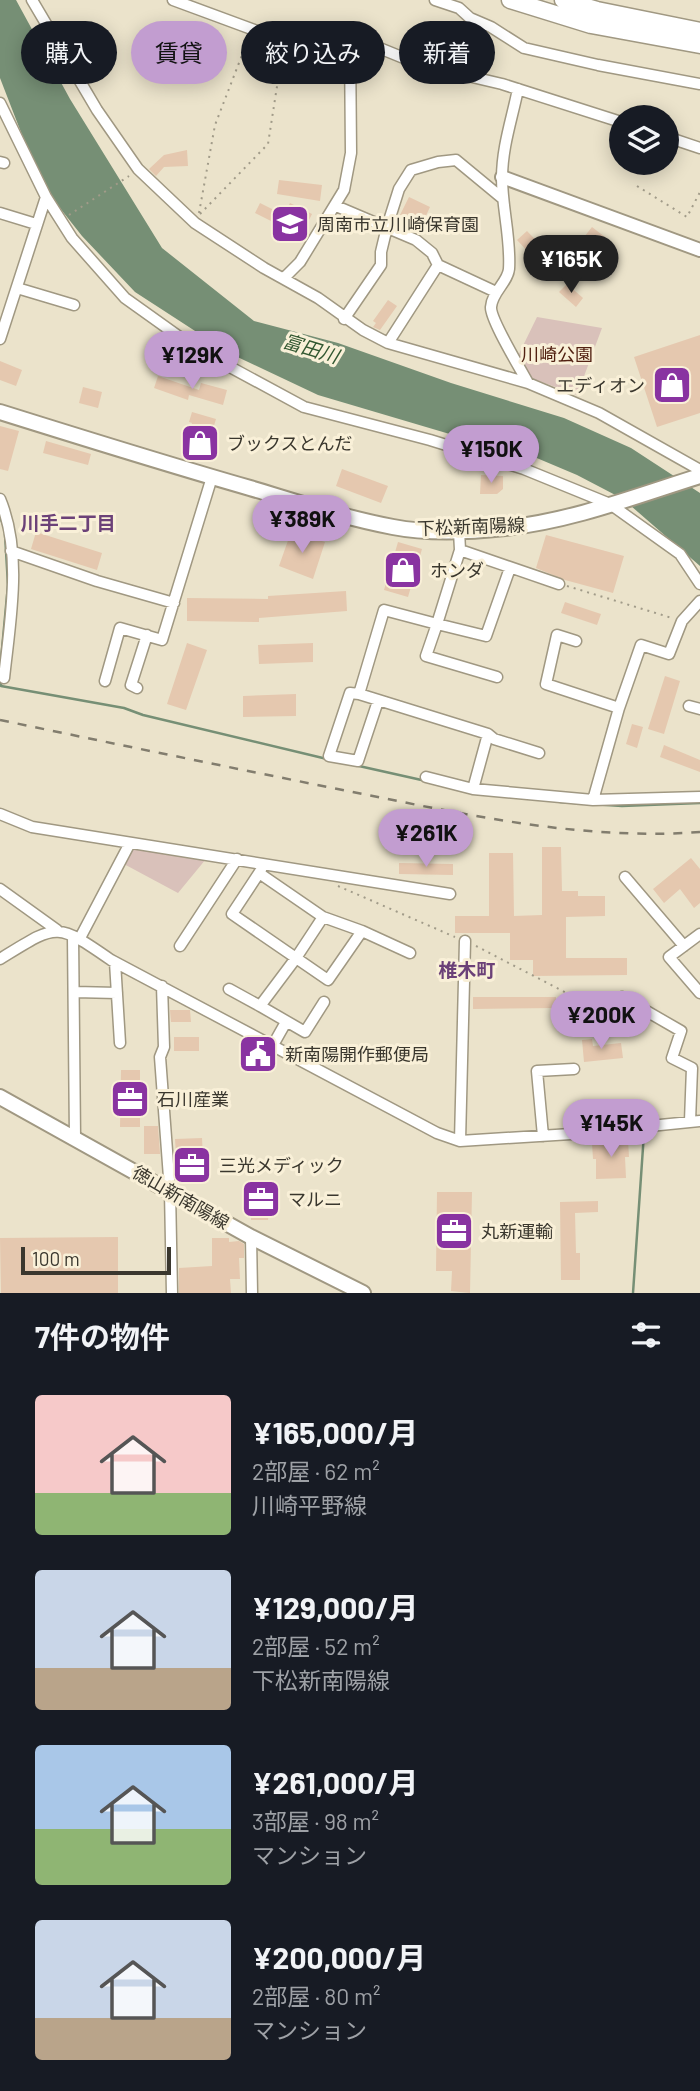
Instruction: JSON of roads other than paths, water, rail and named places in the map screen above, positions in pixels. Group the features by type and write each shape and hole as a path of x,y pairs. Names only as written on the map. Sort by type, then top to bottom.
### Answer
{"highway":[{"path":"510,0 591,25 700,45"},
{"path":"563,0 597,10 700,31"}],"main road":[{"name":"下松新南陽線","path":"0,412 212,477 396,528 459,531 532,524 615,503 699,475"},
{"name":"徳山新南陽線","path":"0,1097 251,1237 363,1293"}],"street":[{"path":"32,0 97,110 138,169 195,223 318,298 344,319 388,343 528,383 599,413 699,475"},
{"path":"173,0 241,26"},
{"path":"435,0 459,8 470,18 491,27 524,48 700,84"},
{"path":"385,50 421,65 518,89 609,118"},
{"path":"284,278 300,262 344,190 351,153 350,84"},
{"path":"518,89 507,128 502,177 509,272 496,292 491,308 528,383"},
{"path":"0,103 46,197 72,238 125,298 195,348 304,407 430,440 524,469 615,503 680,554 700,584"},
{"path":"679,141 700,148"},
{"path":"344,319 381,265 387,227 399,189 411,170 456,160 502,198"},
{"path":"502,177 700,250"},
{"path":"0,339 46,197"},
{"path":"336,206 416,240 432,253 438,264 496,292"},
{"path":"0,213 36,224"},
{"path":"388,343 438,264"},
{"path":"17,288 74,306"},
{"path":"105,681 120,628 162,640 212,477"},
{"path":"0,499 5,511 11,551 13,594 4,678"},
{"path":"459,531 460,550 426,656 497,677"},
{"path":"460,550 559,584"},
{"path":"11,551 97,581 174,603"},
{"path":"359,694 384,610 486,636 510,568"},
{"path":"593,800 619,708 641,645 669,654 682,621 700,601"},
{"path":"137,688 131,685 147,635"},
{"path":"576,641 557,635 546,684 619,708"},
{"path":"378,701 358,761 329,755 350,693 359,694 488,734 494,739 539,753"},
{"path":"689,706 700,709"},
{"path":"473,789 488,734"},
{"path":"426,777 473,789 593,800 700,797"},
{"path":"0,814 32,827 237,859 262,869 450,894"},
{"path":"75,1138 76,937 130,843"},
{"path":"180,946 237,859"},
{"path":"262,869 323,917 410,953"},
{"path":"262,869 232,914 328,980 362,931"},
{"path":"625,877 684,946"},
{"path":"0,889 57,930 76,937 115,961 437,1133 460,1141 695,1121 692,1068 671,1058 681,1031 622,997"},
{"path":"260,1006 323,917"},
{"path":"0,959 43,933 57,930"},
{"path":"700,934 669,957 700,993"},
{"path":"460,1141 466,941"},
{"path":"115,961 120,1043"},
{"path":"162,986 164,1047 160,1056 170,1191 172,1293"},
{"path":"229,989 305,1032 324,1002"},
{"path":"75,992 117,993"},
{"path":"273,1045 286,1022"},
{"path":"543,1136 537,1071 574,1069"},
{"path":"251,1237 252,1293"}],"water":[{"name":"富田川","path":"0,0 16,0 27,21 21,21 21,84 62,84 162,248 254,321 338,343 451,383 564,418 631,448 700,493 700,566 623,499 577,475 532,456 318,395 229,353 135,292 82,236 41,184 0,78"}],"waterway":[{"path":"0,517 4,527"},
{"path":"1,660 8,585 5,534"},
{"path":"1,680 1,686 124,708 143,715 327,759"},
{"path":"350,764 426,781"},
{"path":"560,802 622,806 700,803"},
{"path":"633,1293 644,1133"}],"railway":[{"path":"0,720 523,824 611,833 700,832"}],"place":[{"name":"周南市立川崎保育園","path":"290,224"},
{"name":"エディオン","path":"672,385"},
{"name":"ブックスとんだ","path":"200,443"},
{"name":"ホンダ","path":"403,570"},
{"name":"新南陽開作郵便局","path":"258,1054"},
{"name":"石川産業","path":"130,1099"},
{"name":"三光メディック","path":"192,1165"},
{"name":"マルニ","path":"261,1199"},
{"name":"丸新運輸","path":"454,1231"}],"district":[{"name":"川手二丁目","path":"68,522"},
{"name":"椎木町","path":"467,969"}],"park label":[{"name":"川崎公園","path":"557,354"}]}
